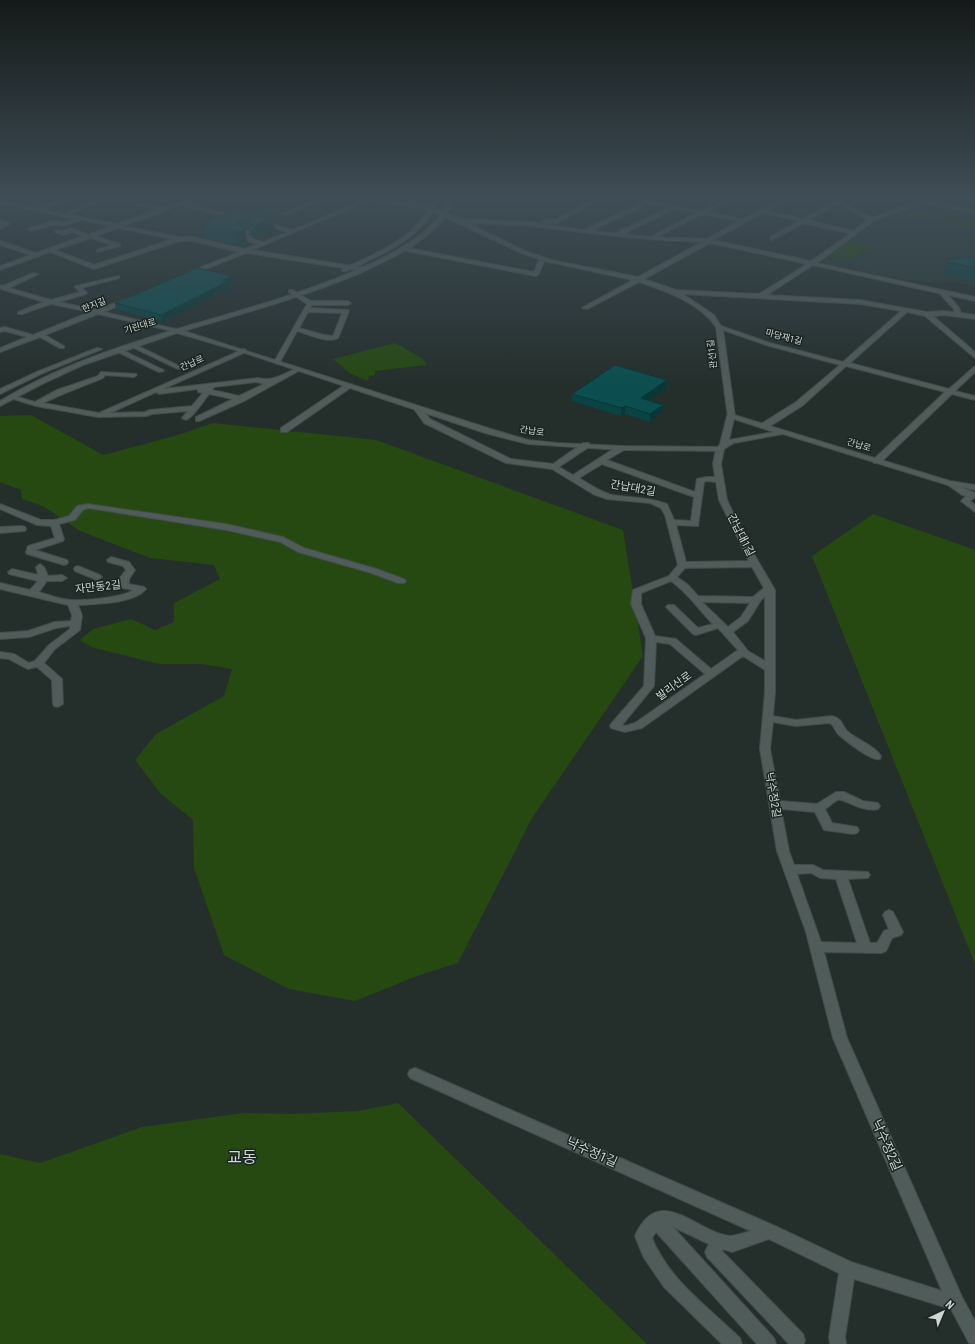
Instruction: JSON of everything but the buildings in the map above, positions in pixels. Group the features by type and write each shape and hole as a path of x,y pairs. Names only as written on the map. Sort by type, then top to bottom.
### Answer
{"street":[{"path":"0,268 17,262"},
{"path":"80,262 94,267 110,262"},
{"path":"183,276 218,262"},
{"path":"319,262 363,269"},
{"name":"기린대로","path":"0,392 41,372 91,352 290,291 316,282 361,262"},
{"name":"기린대로","path":"0,404 59,372 132,345 332,283 378,262"},
{"path":"471,262 536,274 541,262"},
{"name":"관선1길","path":"559,262 638,279 675,292 712,316 719,327 731,416 722,446"},
{"path":"585,308 672,262"},
{"path":"801,262 975,299"},
{"path":"760,296 814,262"},
{"path":"1,288 35,274"},
{"path":"20,313 84,293 78,287 117,277"},
{"name":"간납로","path":"1,288 52,302 168,328 244,350 418,409 528,442 621,448 722,446 743,438 784,432"},
{"path":"290,291 298,294 310,303 348,303"},
{"path":"675,292 860,302 927,314 944,313 975,317"},
{"path":"946,293 944,295 957,308 958,315"},
{"name":"한지길","path":"0,350 99,313 134,298"},
{"path":"277,362 310,303"},
{"path":"306,310 346,311 335,338"},
{"path":"764,426 799,404 906,310"},
{"path":"927,314 975,356"},
{"name":"마당재1길","path":"719,327 768,344 975,398"},
{"path":"0,330 5,329 30,336"},
{"path":"296,329 323,337 335,338 344,342"},
{"path":"41,335 62,346"},
{"name":"기린대로","path":"132,345 180,368"},
{"name":"기린대로","path":"118,350 161,371"},
{"name":"간납로","path":"98,415 244,350"},
{"path":"877,461 975,368"},
{"path":"199,420 299,369"},
{"path":"36,404 60,392 101,377 103,373 134,375"},
{"path":"172,382 194,388 210,388 258,380 262,382 278,380"},
{"path":"284,430 349,386"},
{"name":"간납로","path":"148,393 194,388"},
{"path":"210,388 240,399"},
{"path":"186,418 210,388"},
{"path":"11,397 36,404 98,415 146,414 150,412 195,408"},
{"name":"간납대2길","path":"418,409 427,421 508,461 554,467 596,492 610,497 651,501 664,506 669,515 682,565"},
{"name":"간납로","path":"731,416 949,483 974,493"},
{"path":"554,467 586,446"},
{"name":"간납대1길","path":"722,446 717,464 723,500 743,542 770,590 770,692 767,718"},
{"path":"572,479 621,448"},
{"name":"간납대2길","path":"602,461 698,496"},
{"path":"671,522 695,524 700,481 706,479 719,480"},
{"path":"974,493 965,501 975,509"},
{"path":"0,506 40,523 54,523 72,518 80,508 88,506 226,527 283,540 301,550 374,571 401,581"},
{"path":"54,523 60,539 31,548 30,552 64,562"},
{"path":"0,530 22,529"},
{"name":"자만동2길","path":"0,586 72,603 108,600 133,595 141,589 125,586 124,579 130,570 126,564 111,560"},
{"path":"711,674 674,641 651,638 636,604 636,592 672,578 682,565 756,564"},
{"path":"33,593 44,582 40,567"},
{"path":"78,569 97,577"},
{"path":"12,572 44,578 62,578"},
{"path":"672,578 684,586 719,625 728,632 743,651 770,669"},
{"path":"728,632 745,619 755,600 769,588"},
{"path":"695,599 755,600"},
{"path":"0,655 11,656 28,666 39,663 52,647 75,630 77,615 72,603"},
{"path":"672,607 696,632 719,625"},
{"path":"0,635 29,634 55,625 75,623"},
{"name":"발리산로","path":"651,638 649,686 615,726 625,729 638,726 743,651"},
{"path":"39,663 56,679 58,704"},
{"path":"767,718 796,723 832,719 837,722 842,732 876,756"},
{"name":"낙수정2길","path":"767,718 765,749 782,851 812,932 840,1038 956,1303 975,1337"},
{"path":"774,804 819,808 836,796 844,796 861,805 874,806"},
{"path":"819,808 828,826 853,830"},
{"path":"790,870 813,869 820,874 864,874"},
{"path":"840,874 865,948"},
{"path":"816,947 881,948 888,934 897,932 889,915"},
{"name":"낙수정1길","path":"415,1074 769,1231 848,1269 956,1303"},
{"path":"734,1344 717,1326 683,1297 658,1267 647,1249 643,1236 656,1220 665,1218 672,1218 709,1237 732,1244 741,1240 753,1238 769,1231"},
{"path":"656,1220 768,1344"},
{"path":"719,1240 713,1252 797,1340"},
{"path":"838,1344 837,1337 848,1269"}],"shaded area":[{"path":"819,262 975,262 975,286 953,282 939,283 905,280"}],"green space":[{"path":"395,343 423,359 427,365 375,371 375,375 369,376 368,381 351,374 333,359"},
{"path":"31,415 103,455 178,435 213,423 376,440 623,530 643,656 532,818 458,963 417,976 355,1001 289,989 224,955 194,868 193,820 161,794 135,760 156,734 224,696 232,669 202,664 159,664 91,647 80,640 93,629 131,619 155,630 174,622 174,603 220,579 214,565 150,558 80,531 43,506 22,499 21,490 0,482 0,416"},
{"path":"873,514 975,550 975,964 812,556"},
{"path":"398,1103 647,1344 0,1344 0,1154 40,1163 142,1127 243,1113 291,1114 358,1111"}],"district":[{"name":"교동","path":"242,1157"}]}
